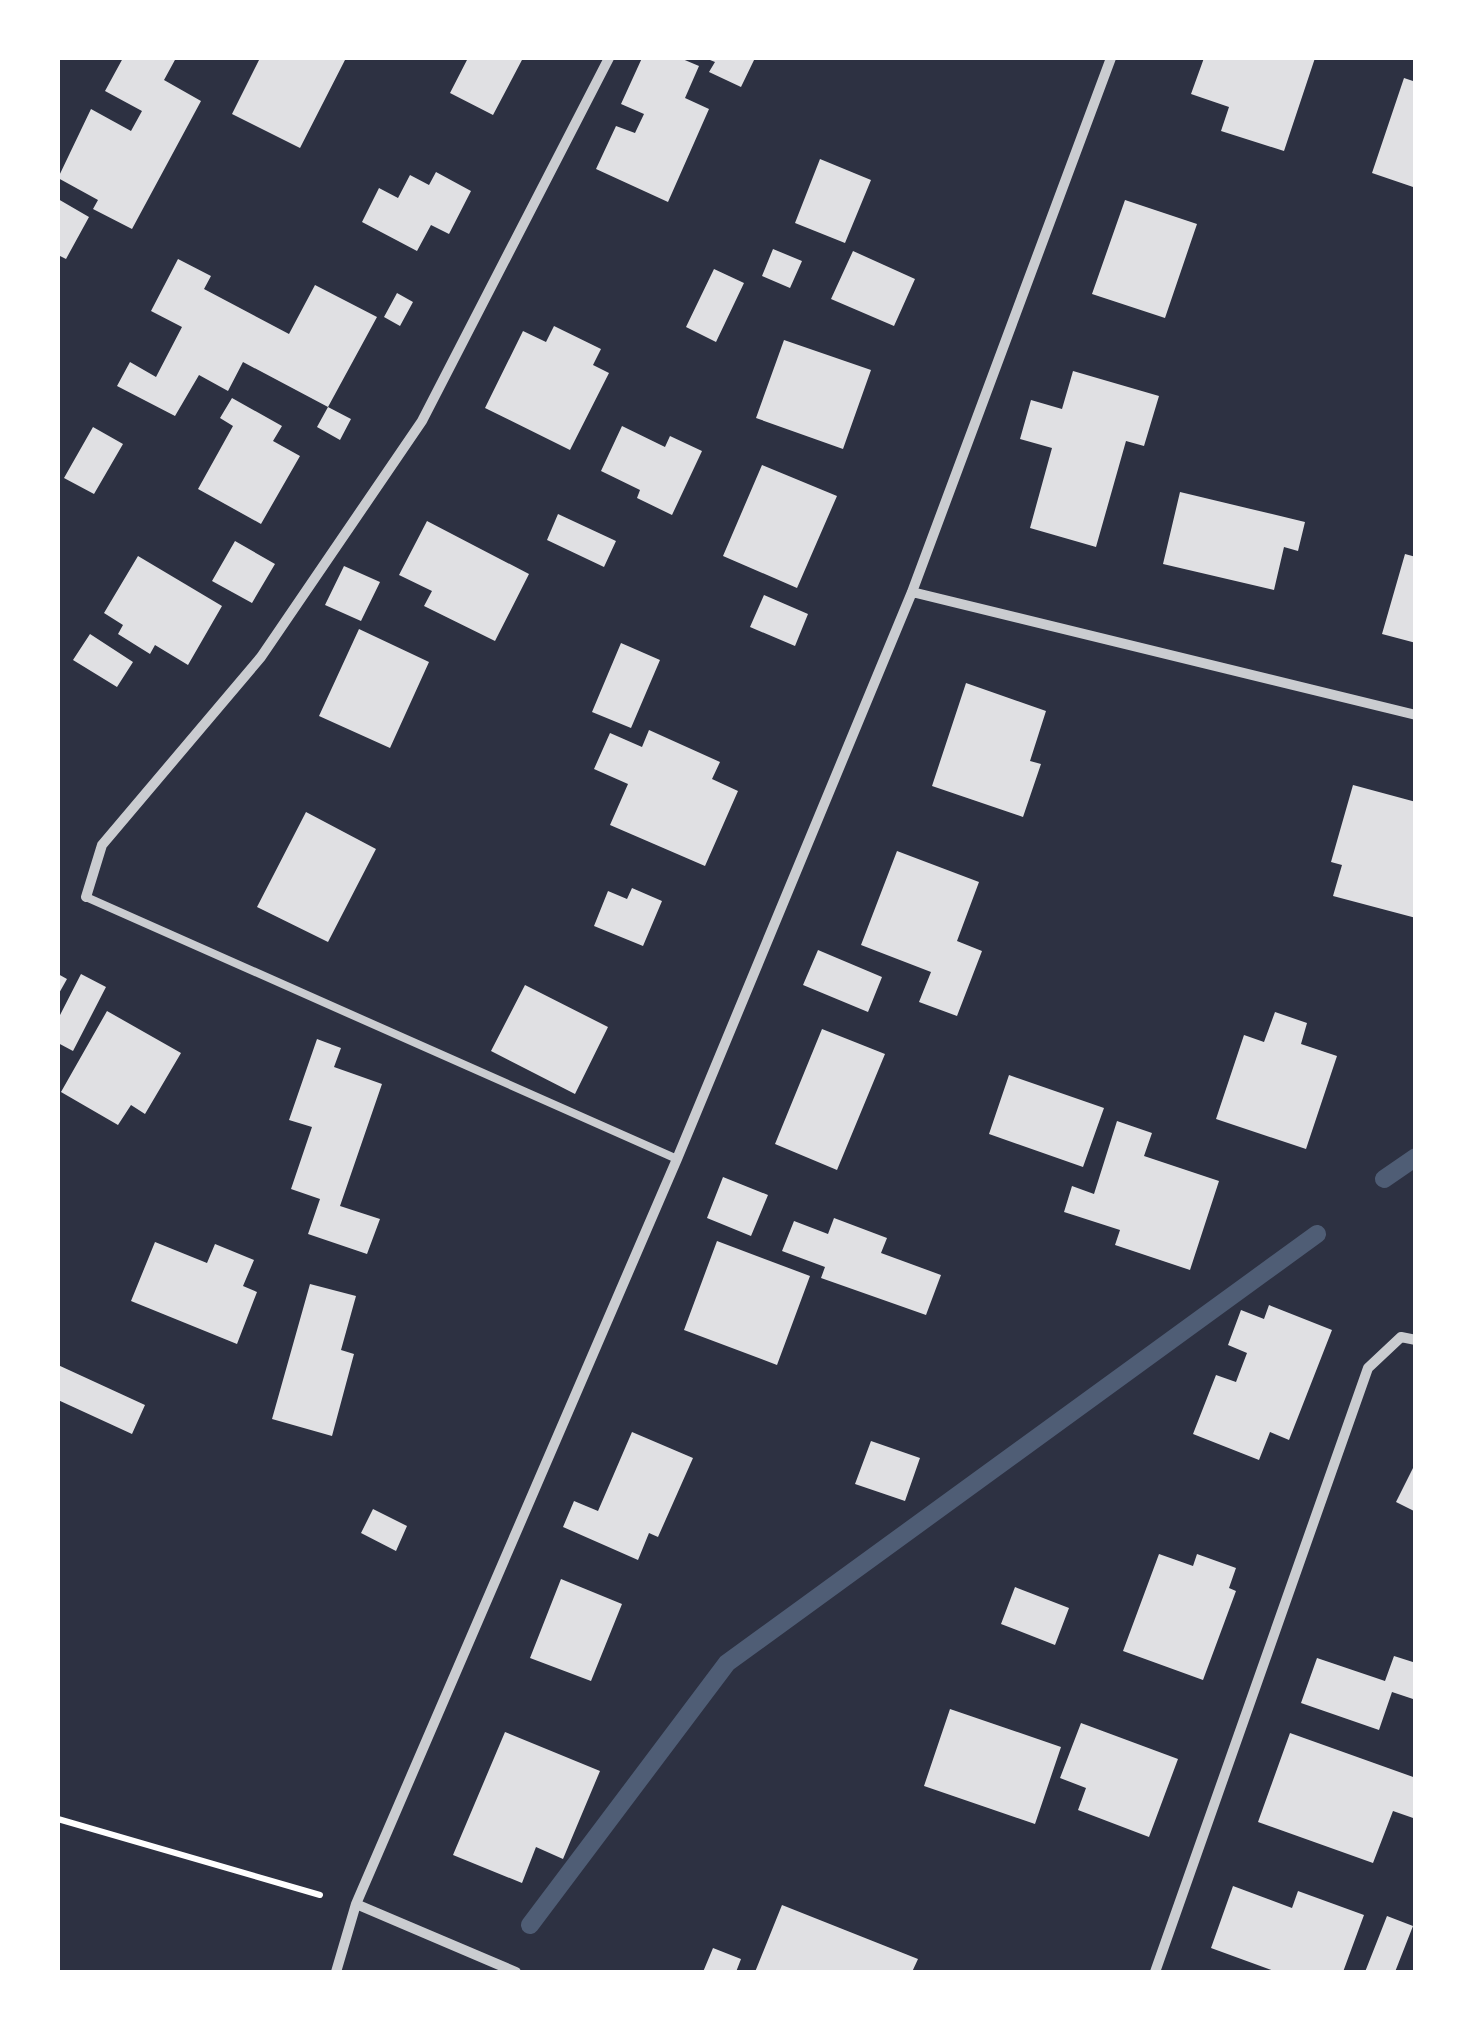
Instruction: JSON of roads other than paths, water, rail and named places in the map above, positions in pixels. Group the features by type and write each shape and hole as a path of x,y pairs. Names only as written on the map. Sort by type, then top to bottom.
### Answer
{"street":[{"path":"86,897 102,844 261,657 422,421 609,58"},
{"path":"336,1972 356,1904 677,1159 912,592 1112,58"},
{"path":"912,592 1416,715"},
{"path":"1155,1972 1368,1368 1401,1337 1416,1340"},
{"path":"356,1904 516,1972"}],"lane":[{"path":"86,897 677,1159"}],"waterway":[{"path":"1384,1179 1416,1157"},
{"path":"530,1925 727,1663 1317,1234"}]}
